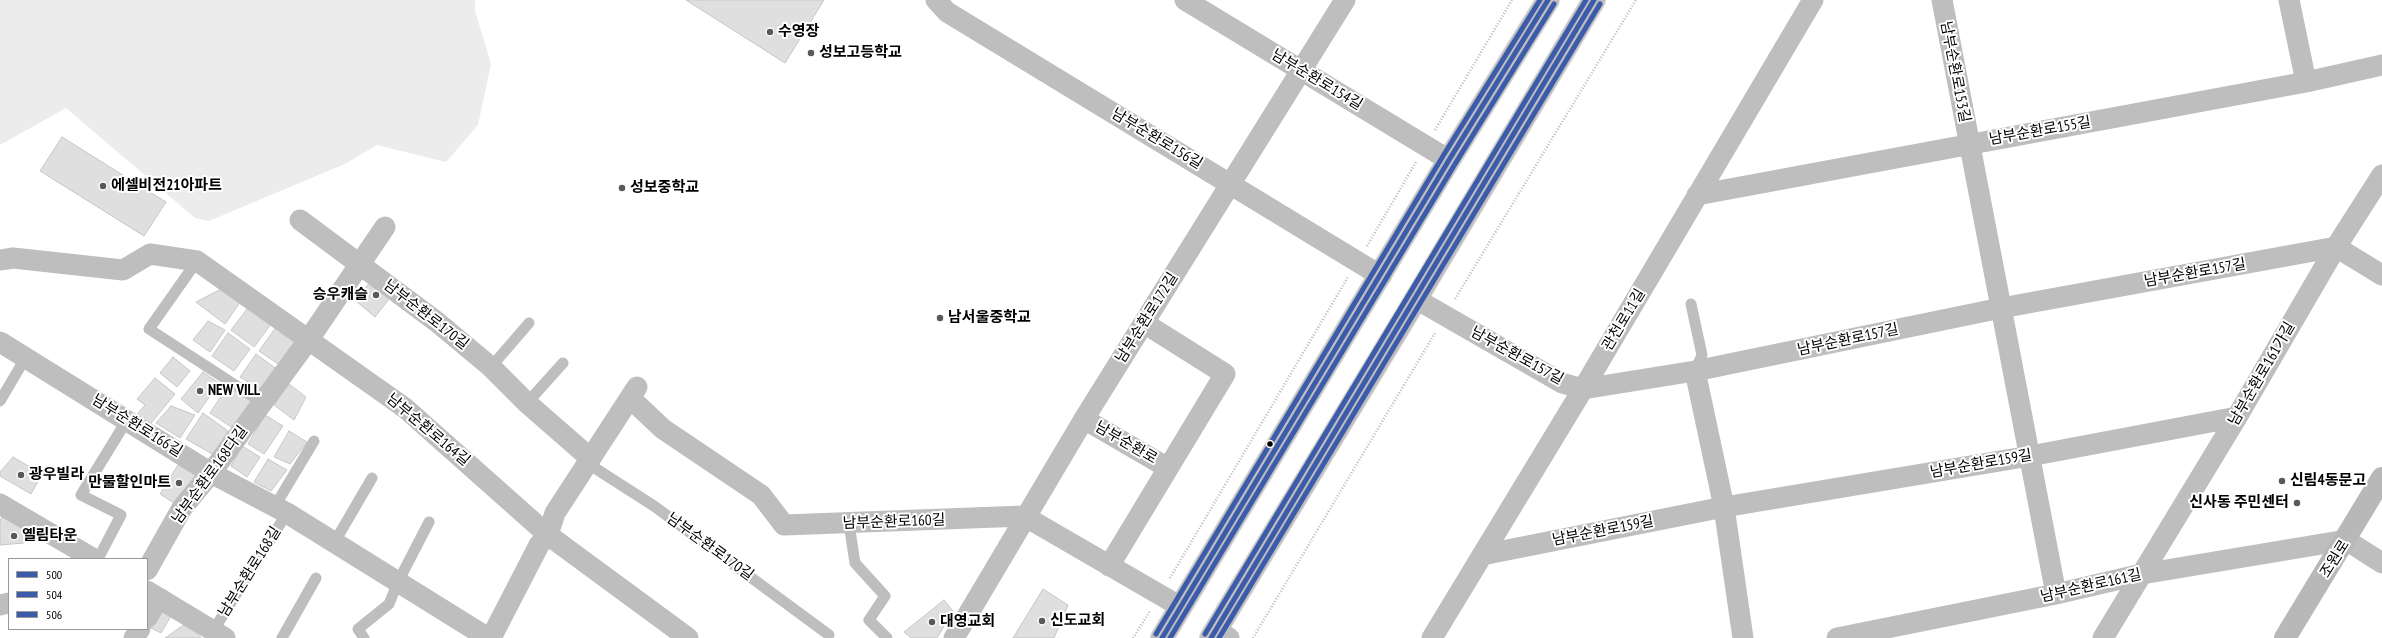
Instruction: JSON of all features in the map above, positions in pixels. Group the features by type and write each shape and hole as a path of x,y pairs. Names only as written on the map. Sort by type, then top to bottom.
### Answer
{"main road":[{"path":"1162,638 1381,276 1449,160 1548,0"},
{"path":"1219,635 1416,299 1594,0"}],"street":[{"name":"남부순환로156길","path":"936,0 947,12 1231,183 1381,276"},
{"name":"남부순환로154길","path":"1185,0 1449,160"},
{"name":"남부순환로172길","path":"954,638 1024,516 1346,0"},
{"name":"관천로11길","path":"1432,638 1583,389 1813,0"},
{"name":"남부순환로153길","path":"1942,0 1969,144"},
{"path":"2289,0 2306,82"},
{"name":"남부순환로155길","path":"1697,196 2306,82 2382,65"},
{"path":"1969,144 2056,594"},
{"name":"남부순환로161가길","path":"2103,638 2237,417 2336,247 2382,175"},
{"path":"300,220 361,263"},
{"name":"남부순환로168다길","path":"148,568 182,508 211,473 263,403 309,339 385,227"},
{"name":"남부순환로157길","path":"1416,299 1562,383 1583,389 1695,371 2001,308 2336,247"},
{"path":"2336,247 2382,275"},
{"name":"남부순환로164길","path":"7,259 123,270 150,254 197,261 405,408 548,535 688,638"},
{"name":"남부순환로170길","path":"361,263 491,367 527,403 589,460"},
{"path":"1109,566 1225,374 1144,323"},
{"name":"남부순환로166길","path":"0,342 211,473 281,510 488,638"},
{"path":"1695,371 1724,508 1743,638"},
{"name":"남부순환로160길","path":"589,460 634,392 663,429 760,494 784,525 849,524 1024,516"},
{"name":"남부순환로159길","path":"1482,555 1724,508 2030,456 2237,417"},
{"name":"남부순환로","path":"1084,419 1168,468"},
{"path":"491,638 539,545 548,535 555,513 589,460"},
{"name":"조원로","path":"2285,638 2346,540 2382,478"},
{"path":"0,504 92,558"},
{"path":"1024,516 1181,607"},
{"path":"2346,540 2382,563"},
{"name":"남부순환로161길","path":"1837,638 2056,594 2142,574 2346,540"},
{"path":"148,616 158,599 154,595"},
{"name":"남부순환로168길","path":"154,595 219,634"}],"lane":[{"path":"197,261 149,330 263,403"},
{"path":"1691,304 1702,355 1695,371"},
{"path":"491,367 529,323"},
{"path":"0,401 26,357"},
{"path":"527,403 563,363"},
{"path":"99,558 121,515 80,495 127,420"},
{"path":"281,510 314,441"},
{"name":"남부순환로170길","path":"589,460 829,635"},
{"path":"334,543 372,478"},
{"name":"남부순환로168길","path":"219,634 281,510"},
{"path":"364,638 358,629 389,604 398,582 429,522"},
{"path":"849,524 855,563 885,596 868,620 887,638"},
{"path":"282,638 316,578"}],"path":[{"path":"1133,638 1160,595 1512,0"}],"shaded area":[{"path":"0,0 475,0 475,11 491,64 478,125 446,162 377,145 345,164 209,221 195,218 66,108 0,145"}],"building":[{"name":"수영장","path":"686,0 824,0 785,63"},
{"name":"에셀비전21아파트","path":"62,137 166,202 144,236 40,171"},
{"name":"승우캐슬","path":"375,275 396,290 375,317 356,301"},
{"path":"223,288 241,301 225,324 196,302"},
{"path":"251,304 274,320 254,347 231,330"},
{"path":"208,321 225,330 210,352 193,340"},
{"path":"279,323 299,339 280,365 259,351"},
{"path":"228,333 250,349 234,371 212,356"},
{"path":"256,354 278,370 260,389 240,377"},
{"path":"173,357 190,371 177,387 160,373"},
{"name":"NEW VILL","path":"203,372 219,383 198,413 181,399"},
{"path":"155,378 175,394 147,428 134,418 145,405 137,399"},
{"path":"289,384 306,397 294,420 274,405"},
{"path":"228,386 252,402 233,428 210,413"},
{"path":"171,406 195,415 180,438 156,423"},
{"path":"203,413 228,431 214,455 186,439"},
{"path":"265,415 283,426 264,454 248,444"},
{"path":"289,431 307,442 290,464 274,457"},
{"path":"242,446 260,457 247,477 231,466"},
{"name":"광우빌라","path":"13,457 42,474 31,494 0,476 0,472"},
{"path":"268,459 287,470 271,491 254,482"},
{"name":"만물할인마트","path":"181,460 198,471 177,505 160,494"},
{"name":"옐림타운","path":"3,514 32,529 24,543 0,545 0,521"},
{"name":"신도교회","path":"1043,589 1068,605 1054,638 1013,638"},
{"path":"159,599 175,609 161,633 148,626"},
{"name":"대영교회","path":"944,600 953,611 937,638 911,638 904,632"},
{"path":"188,622 201,638 165,638"}],"transit line":[{"name":"506","path":"1156,634 1443,156 1540,0"},
{"name":"500","path":"1162,638 1449,160 1548,0"},
{"name":"506","path":"1205,634 1586,0"},
{"name":"500","path":"1211,638 1594,0"},
{"name":"504","path":"1170,638 1455,164 1554,4"},
{"name":"504","path":"1219,638 1600,4"}],"place":[{"name":"수영장","path":"770,32"},
{"name":"성보고등학교","path":"811,53"},
{"name":"에셀비전21아파트","path":"103,186"},
{"name":"성보중학교","path":"622,188"},
{"name":"승우캐슬","path":"376,295"},
{"name":"남서울중학교","path":"940,318"},
{"name":"NEW VILL","path":"200,391"},
{"name":"광우빌라","path":"21,475"},
{"name":"신림4동문고","path":"2282,481"},
{"name":"만물할인마트","path":"179,483"},
{"name":"신사동 주민센터","path":"2297,503"},
{"name":"옐림타운","path":"14,536"},
{"name":"신도교회","path":"1042,621"},
{"name":"대영교회","path":"932,622"}]}
